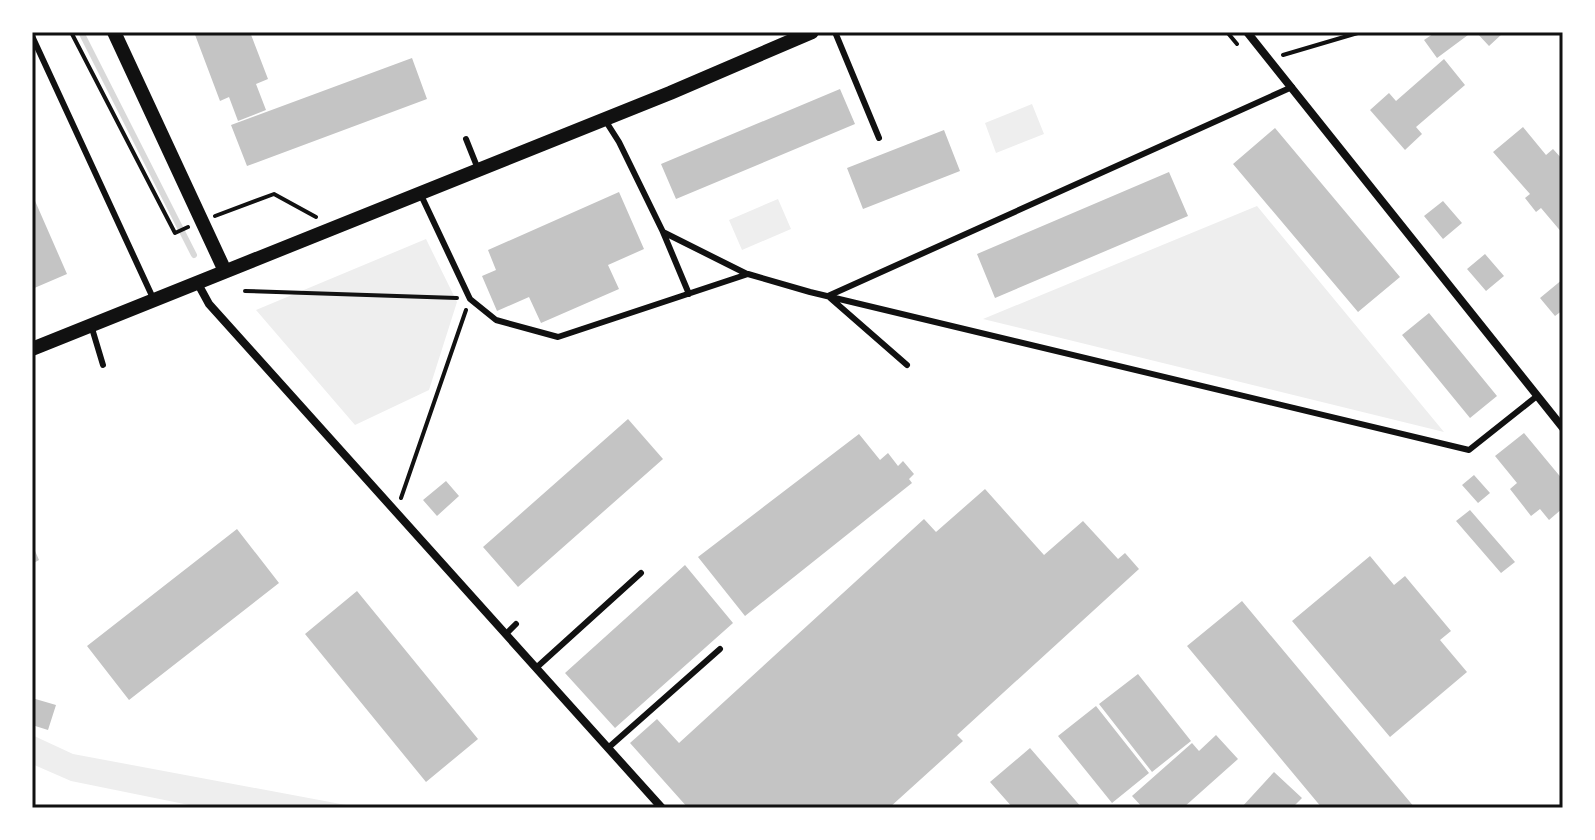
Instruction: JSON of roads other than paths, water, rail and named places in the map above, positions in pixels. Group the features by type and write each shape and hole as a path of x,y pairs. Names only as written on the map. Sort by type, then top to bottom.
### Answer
{"street":[{"path":"114,32 196,224 225,271"},
{"path":"32,349 605,120 812,32"},
{"path":"1247,32 1563,428"},
{"path":"197,282 209,304 662,808"}],"lane":[{"path":"835,32 879,138"},
{"path":"32,36 154,300"},
{"path":"828,296 1292,87"},
{"path":"605,120 663,232 689,294"},
{"path":"466,139 479,170"},
{"path":"420,193 470,299 496,320 558,337 748,274"},
{"path":"663,232 748,274 828,296 1471,453 1537,396"},
{"path":"828,296 907,365"},
{"path":"91,325 103,365"},
{"path":"536,668 641,573"},
{"path":"506,634 516,624"},
{"path":"608,748 720,649"}],"waterway":[{"path":"81,32 194,255"}]}
